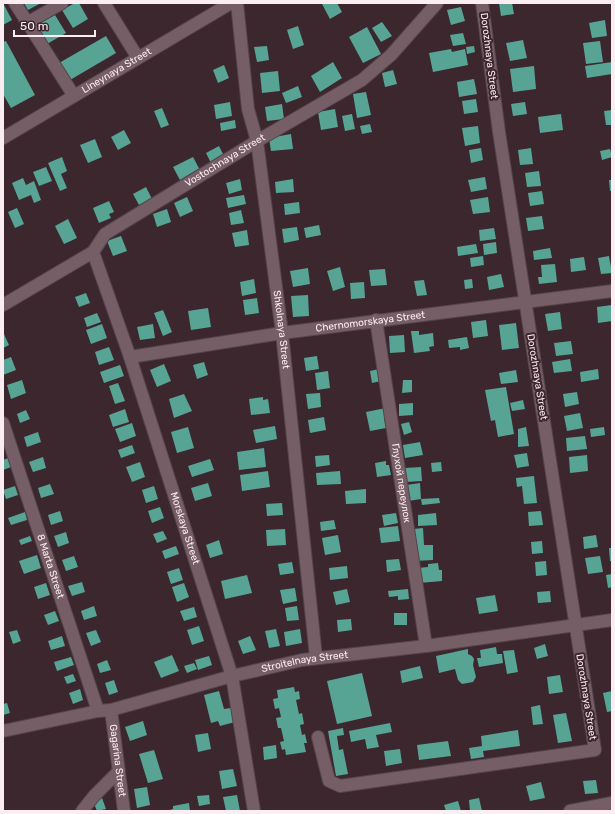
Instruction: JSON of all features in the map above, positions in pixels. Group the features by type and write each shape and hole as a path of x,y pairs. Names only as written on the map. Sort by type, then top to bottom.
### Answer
{"street":[{"path":"15,3 74,96"},
{"path":"27,23 62,3"},
{"path":"104,3 138,58"},
{"name":"Lineynaya Street","path":"3,138 231,3"},
{"name":"Shkolnaya Street","path":"237,3 248,109 257,141 282,333 316,657"},
{"name":"Vostochnaya Street","path":"3,305 93,252 105,234 257,141 362,80 392,55 437,3"},
{"name":"Dorozhnaya Street","path":"318,737 329,781 340,786 594,750 576,625 499,132 482,3"},
{"name":"Morskaya Street","path":"93,252 130,357 232,676 254,811"},
{"name":"Chernomorskaya Street","path":"130,357 376,320 612,291"},
{"name":"Глухой переулок","path":"376,320 426,646"},
{"name":"8 Marta Street","path":"3,423 98,711"},
{"name":"Stroitelnaya Street","path":"3,731 98,711 111,710 232,676 316,657 426,646 612,620"},
{"name":"Gagarina Street","path":"111,710 124,811"},
{"path":"82,811 94,796 119,771"},
{"path":"570,811 612,803"}],"building":[{"path":"3,3 12,20 3,25"},
{"path":"24,3 41,3 28,10"},
{"path":"75,3 79,3 88,19 73,28 62,10"},
{"path":"337,3 342,12 330,19 322,4"},
{"path":"499,3 512,3 514,14 501,16"},
{"path":"461,7 465,21 451,25 447,10"},
{"path":"55,15 66,33 47,44 37,25"},
{"path":"605,20 607,36 592,38 589,23"},
{"path":"382,22 392,36 381,42 372,28"},
{"path":"298,26 304,45 293,49 287,30"},
{"path":"367,27 381,54 363,63 349,37"},
{"path":"463,33 466,44 453,46 450,35"},
{"path":"106,36 116,53 70,80 59,63"},
{"path":"523,40 527,58 510,61 506,43"},
{"path":"6,41 35,95 11,108 3,94 3,42"},
{"path":"600,41 603,62 586,64 583,43"},
{"path":"267,46 269,60 257,62 254,47"},
{"path":"474,46 475,52 467,54 466,47"},
{"path":"451,49 452,52 465,49 468,65 433,72 429,53"},
{"path":"333,62 342,78 320,92 311,76"},
{"path":"612,62 612,74 587,78 585,66"},
{"path":"224,65 229,78 218,83 213,70"},
{"path":"534,66 536,89 513,92 510,69"},
{"path":"393,70 397,84 385,87 382,73"},
{"path":"278,71 280,91 262,93 260,73"},
{"path":"474,79 477,94 459,97 457,82"},
{"path":"298,86 302,97 286,103 282,93"},
{"path":"366,92 371,115 357,118 353,94"},
{"path":"476,99 478,112 464,114 462,101"},
{"path":"230,102 232,116 216,119 214,105"},
{"path":"525,102 527,114 513,116 511,104"},
{"path":"282,104 284,119 267,121 265,107"},
{"path":"162,108 169,125 161,128 154,111"},
{"path":"335,109 338,127 321,130 318,112"},
{"path":"612,110 612,125 606,125 604,111"},
{"path":"352,114 355,129 345,131 342,116"},
{"path":"561,114 563,130 540,133 538,117"},
{"path":"235,120 236,128 221,131 220,123"},
{"path":"370,124 372,132 362,134 360,126"},
{"path":"478,126 480,143 465,146 462,128"},
{"path":"124,130 131,143 118,150 111,137"},
{"path":"291,134 293,149 271,151 269,138"},
{"path":"95,139 102,157 88,163 80,145"},
{"path":"219,146 225,158 212,165 206,153"},
{"path":"481,148 483,160 471,163 469,150"},
{"path":"531,148 533,164 520,165 518,150"},
{"path":"610,149 612,157 602,160 600,151"},
{"path":"62,157 67,171 61,174 67,188 60,191 48,163"},
{"path":"193,157 201,172 193,176 192,173 180,180 173,167"},
{"path":"46,167 52,181 39,186 33,172"},
{"path":"539,171 541,186 527,187 525,173"},
{"path":"485,177 487,189 471,192 468,180"},
{"path":"23,178 26,185 34,181 41,200 34,203 31,195 19,200 12,183"},
{"path":"240,179 242,190 229,194 226,183"},
{"path":"293,179 294,192 276,193 275,182"},
{"path":"609,180 612,180 612,191 610,191"},
{"path":"146,187 152,199 139,205 133,194"},
{"path":"542,191 544,204 530,206 528,193"},
{"path":"244,195 246,204 228,208 226,198"},
{"path":"187,197 193,211 180,217 174,203"},
{"path":"488,197 490,212 473,214 470,200"},
{"path":"109,201 114,212 109,214 111,218 99,223 93,208"},
{"path":"299,202 300,213 285,215 284,204"},
{"path":"17,208 24,224 15,228 8,212"},
{"path":"167,209 171,222 157,227 153,214"},
{"path":"241,210 244,223 231,225 229,213"},
{"path":"542,216 544,229 528,231 526,218"},
{"path":"68,219 77,238 64,244 55,226"},
{"path":"319,225 321,235 306,238 304,228"},
{"path":"297,227 299,240 284,243 282,229"},
{"path":"494,228 496,239 480,241 479,230"},
{"path":"247,230 249,245 235,247 232,233"},
{"path":"121,236 127,251 113,256 107,241"},
{"path":"496,242 497,253 484,255 483,244"},
{"path":"476,244 478,253 458,256 457,247"},
{"path":"550,248 552,258 534,260 533,251"},
{"path":"483,256 484,265 471,267 470,258"},
{"path":"609,256 612,273 601,274 598,258"},
{"path":"584,257 586,270 571,272 570,259"},
{"path":"555,264 557,282 539,284 538,277 542,277 541,265"},
{"path":"340,267 345,287 333,291 327,271"},
{"path":"308,268 310,284 293,287 290,271"},
{"path":"385,269 387,285 371,286 369,270"},
{"path":"501,274 504,287 489,290 487,277"},
{"path":"254,279 256,293 242,296 240,282"},
{"path":"472,279 473,288 465,289 464,280"},
{"path":"424,280 427,295 417,296 414,281"},
{"path":"364,282 365,298 351,299 350,283"},
{"path":"86,293 90,303 79,307 75,297"},
{"path":"308,295 309,316 293,317 291,296"},
{"path":"257,298 259,313 245,315 243,300"},
{"path":"612,305 612,321 598,323 597,307"},
{"path":"208,308 211,327 191,330 188,311"},
{"path":"163,310 172,332 163,336 154,313"},
{"path":"560,312 562,329 548,331 545,314"},
{"path":"97,313 101,322 87,327 84,318"},
{"path":"486,320 488,336 473,338 471,322"},
{"path":"516,323 519,348 502,350 499,325"},
{"path":"102,324 107,338 91,344 86,330"},
{"path":"153,324 155,338 140,340 137,327"},
{"path":"411,331 419,331 419,335 433,333 434,346 429,347 430,351 414,353"},
{"path":"3,332 9,345 3,348"},
{"path":"404,335 405,352 390,353 389,336"},
{"path":"467,337 469,348 460,350 460,347 449,348 448,340"},
{"path":"571,341 573,354 556,356 554,343"},
{"path":"109,347 114,360 99,365 95,352"},
{"path":"317,356 319,369 306,371 304,358"},
{"path":"11,357 16,370 3,375 3,360"},
{"path":"570,359 572,371 554,373 552,362"},
{"path":"204,362 208,375 197,379 193,365"},
{"path":"164,364 171,381 157,387 150,370"},
{"path":"120,365 124,376 104,383 100,372"},
{"path":"379,369 381,381 372,383 370,371"},
{"path":"598,369 599,379 581,382 580,372"},
{"path":"516,370 518,382 501,384 499,373"},
{"path":"328,371 330,388 317,390 315,373"},
{"path":"22,380 26,393 11,399 7,385"},
{"path":"403,380 412,380 412,392 402,393"},
{"path":"118,383 125,401 115,404 109,386"},
{"path":"506,387 514,434 498,437 495,420 491,421 485,390"},
{"path":"577,392 579,404 565,407 563,394"},
{"path":"320,393 321,407 308,409 306,394"},
{"path":"184,394 192,411 174,418 169,399"},
{"path":"263,397 263,400 268,399 270,413 251,415 249,399"},
{"path":"523,400 525,409 512,411 510,403"},
{"path":"413,403 413,415 399,416 399,404"},
{"path":"386,408 387,418 384,418 386,428 370,431 366,412"},
{"path":"125,409 129,422 113,427 109,415"},
{"path":"26,410 30,419 20,423 17,414"},
{"path":"580,413 583,428 567,431 564,416"},
{"path":"324,417 326,430 310,433 308,420"},
{"path":"409,422 412,432 404,435 401,424"},
{"path":"132,423 136,436 120,442 115,429"},
{"path":"275,426 277,439 256,443 253,430"},
{"path":"188,427 194,448 177,453 171,432"},
{"path":"526,427 529,446 518,447 518,429"},
{"path":"604,427 605,435 591,437 590,429"},
{"path":"38,432 41,442 27,447 24,437"},
{"path":"585,436 587,449 567,451 566,438"},
{"path":"420,442 423,455 405,458 403,445"},
{"path":"132,445 135,453 121,458 118,450"},
{"path":"264,448 266,467 239,470 237,452"},
{"path":"527,453 529,466 517,468 514,455"},
{"path":"329,455 330,465 316,467 315,456"},
{"path":"587,455 588,471 570,473 569,457"},
{"path":"43,457 46,468 33,472 29,462"},
{"path":"8,458 11,467 3,470 3,460"},
{"path":"210,459 214,470 192,477 188,466"},
{"path":"386,461 386,465 389,465 391,475 377,477 375,463"},
{"path":"140,462 145,477 132,482 126,467"},
{"path":"441,462 442,471 432,472 431,463"},
{"path":"421,467 422,481 406,482 405,468"},
{"path":"268,471 270,487 242,491 240,475"},
{"path":"340,471 341,484 317,485 316,473"},
{"path":"534,476 537,503 524,504 522,486 517,487 516,478"},
{"path":"208,483 212,496 195,501 191,488"},
{"path":"420,483 421,499 408,501 406,485"},
{"path":"50,484 54,494 41,498 38,488"},
{"path":"15,486 18,495 6,499 3,490"},
{"path":"154,486 158,499 146,503 142,490"},
{"path":"366,489 366,503 346,504 345,491"},
{"path":"439,498 440,503 422,505 421,499"},
{"path":"282,503 283,515 267,516 266,504"},
{"path":"160,507 164,518 152,523 148,511"},
{"path":"60,511 63,521 51,525 48,515"},
{"path":"541,511 543,525 529,526 528,512"},
{"path":"25,512 27,520 11,525 8,518"},
{"path":"396,513 398,523 384,526 382,515"},
{"path":"436,513 437,525 418,526 418,515"},
{"path":"334,520 336,529 321,531 320,522"},
{"path":"398,526 400,541 381,543 379,528"},
{"path":"423,528 424,545 433,545 433,560 415,561 413,529"},
{"path":"285,529 286,545 267,546 266,530"},
{"path":"163,531 167,539 157,543 153,534"},
{"path":"66,532 69,543 58,547 54,536"},
{"path":"338,535 341,552 325,555 322,538"},
{"path":"596,535 598,547 584,549 583,537"},
{"path":"30,536 32,541 21,545 19,540"},
{"path":"219,540 223,554 210,558 206,545"},
{"path":"542,541 543,553 532,554 531,542"},
{"path":"176,546 179,554 165,559 162,551"},
{"path":"609,548 612,548 612,561 610,561"},
{"path":"37,555 41,568 24,574 19,561"},
{"path":"74,556 78,567 66,571 62,560"},
{"path":"600,556 603,572 588,574 585,558"},
{"path":"399,559 401,570 387,572 386,560"},
{"path":"546,561 547,575 536,576 535,562"},
{"path":"292,562 294,573 280,575 278,564"},
{"path":"438,563 439,570 442,570 442,581 419,583 418,568 428,567 428,564"},
{"path":"347,566 348,578 330,580 329,568"},
{"path":"179,568 183,580 171,584 167,572"},
{"path":"612,574 612,587 608,588 606,575"},
{"path":"247,575 252,593 225,599 221,581"},
{"path":"82,582 85,592 72,596 68,586"},
{"path":"46,583 50,595 38,599 34,587"},
{"path":"184,583 189,597 177,602 172,587"},
{"path":"295,588 297,601 283,604 280,590"},
{"path":"347,589 350,602 336,605 333,592"},
{"path":"408,589 409,599 398,600 398,596 389,597 388,591"},
{"path":"550,591 551,602 538,603 537,592"},
{"path":"495,595 498,611 479,614 476,598"},
{"path":"94,606 97,616 84,620 81,611"},
{"path":"297,606 299,620 287,621 285,608"},
{"path":"194,607 197,617 184,621 180,611"},
{"path":"55,611 59,621 48,625 44,615"},
{"path":"394,613 407,613 407,625 394,625"},
{"path":"351,619 352,630 338,632 337,620"},
{"path":"199,626 204,641 192,645 187,630"},
{"path":"276,629 280,646 269,648 265,631"},
{"path":"300,629 302,643 286,646 284,632"},
{"path":"17,630 21,641 13,644 9,632"},
{"path":"96,630 101,642 91,646 86,633"},
{"path":"62,636 65,646 51,650 48,641"},
{"path":"250,636 256,650 243,654 238,641"},
{"path":"545,644 548,656 537,659 534,648"},
{"path":"496,647 497,654 502,654 503,663 479,667 477,658 481,658 480,650"},
{"path":"468,649 468,654 474,659 473,665 476,677 473,682 462,684 458,680 455,669 439,673 436,656"},
{"path":"514,650 518,672 507,674 503,651"},
{"path":"172,655 179,671 161,678 154,662"},
{"path":"209,656 212,665 198,670 195,660"},
{"path":"71,657 74,665 57,671 54,662"},
{"path":"107,660 111,670 100,673 97,664"},
{"path":"194,663 197,669 187,673 184,666"},
{"path":"420,666 423,678 402,683 400,671"},
{"path":"362,673 372,716 337,724 327,681"},
{"path":"73,674 76,681 67,684 64,677"},
{"path":"560,675 563,692 549,694 547,677"},
{"path":"114,680 118,692 109,695 105,683"},
{"path":"294,687 295,692 299,691 300,699 296,700 299,714 302,713 304,724 300,725 302,735 305,734 307,743 304,743 306,752 286,755 285,749 282,750 280,742 284,741 281,728 278,728 276,718 281,717 279,708 275,709 273,699 278,698 277,690"},
{"path":"80,689 83,700 73,704 69,693"},
{"path":"219,691 224,709 231,708 235,722 220,726 218,721 211,723 204,695"},
{"path":"612,691 612,711 607,712 603,693"},
{"path":"7,703 10,713 3,715 3,704"},
{"path":"540,705 543,724 533,725 531,707"},
{"path":"566,713 572,741 558,743 553,715"},
{"path":"143,721 147,735 130,741 125,727"},
{"path":"390,723 392,732 376,735 379,747 367,749 365,739 351,742 349,731"},
{"path":"343,728 344,735 337,736 339,750 343,749 348,774 336,776 328,731"},
{"path":"518,730 520,746 483,751 484,757 471,759 469,748 482,746 481,736"},
{"path":"208,733 211,749 198,752 195,735"},
{"path":"448,741 451,756 419,760 417,745"},
{"path":"276,745 277,758 264,760 263,747"},
{"path":"400,749 402,763 386,766 384,751"},
{"path":"154,750 163,779 148,783 139,754"},
{"path":"233,769 237,786 222,789 219,771"},
{"path":"596,780 598,793 585,794 583,781"},
{"path":"541,782 545,798 530,801 526,786"},
{"path":"147,787 150,805 137,808 134,789"},
{"path":"209,795 210,804 199,806 197,796"},
{"path":"237,795 240,811 226,811 223,797"},
{"path":"102,798 106,809 97,811 93,801"},
{"path":"479,798 482,811 470,811 469,800"},
{"path":"458,801 461,811 446,811 444,805"},
{"path":"189,803 190,811 166,811 173,809 173,806"}]}
